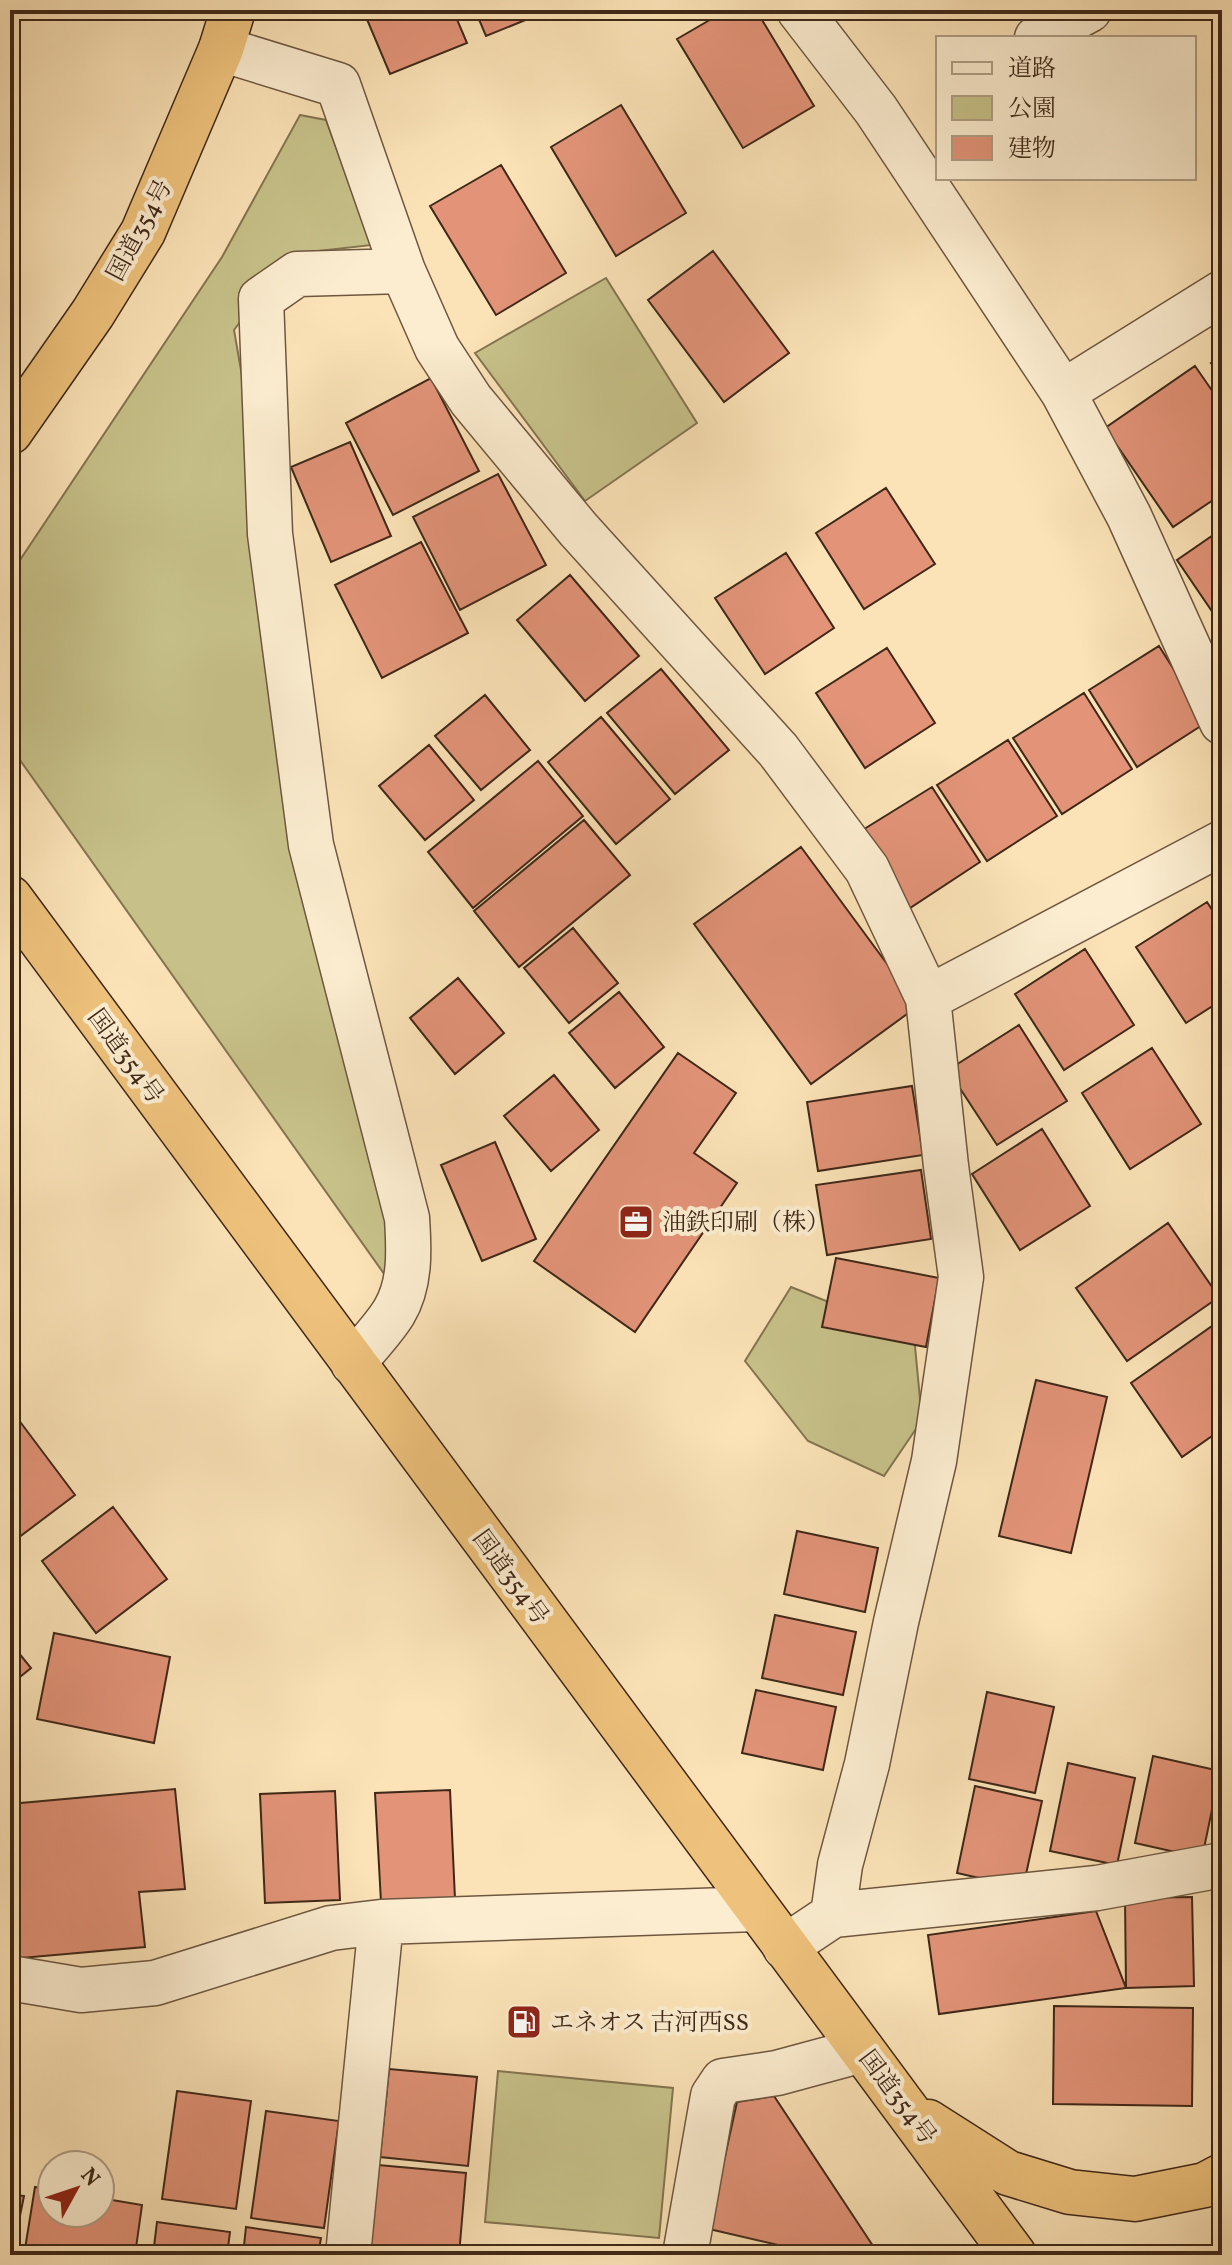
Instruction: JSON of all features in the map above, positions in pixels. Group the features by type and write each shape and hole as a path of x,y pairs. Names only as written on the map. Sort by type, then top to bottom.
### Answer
{"highway":[{"name":"国道354号","path":"10,432 93,313 143,232 227,29"},
{"name":"国道354号","path":"10,898 1014,2255"},
{"path":"906,2108 1008,2173 1070,2192 1135,2199 1205,2185 1222,2176"}],"street":[{"path":"799,10 876,110 1063,392 1129,516 1222,722"},
{"path":"1041,36 1089,10"},
{"path":"227,29 338,85 403,271 437,348 471,400 578,529 778,750 867,869 928,998 961,1277 934,1461 867,1764 840,1865 833,1915"},
{"path":"353,1363 394,1312 403,1289 409,1253 407,1218 311,845 270,534 261,299 297,274 403,271"},
{"path":"1063,392 1222,293"},
{"path":"928,998 1222,843"},
{"path":"785,1947 833,1915 1097,1888 1222,1865"},
{"path":"10,1978 81,1990 155,1983 331,1928 381,1922 756,1909"},
{"path":"348,2255 381,1922"},
{"path":"685,2255 713,2096 723,2081 777,2073 862,2050"}],"green space":[{"path":"300,115 326,120 372,245 292,254 234,330 389,1223 387,1278 10,746 10,575 222,257"},
{"path":"606,278 697,423 585,501 475,353"},
{"path":"791,1287 914,1336 922,1420 884,1476 808,1441 745,1361"},
{"path":"498,2071 673,2088 659,2238 485,2222"}],"building":[{"path":"363,10 453,10 467,43 390,74"},
{"path":"475,10 550,10 486,36"},
{"path":"727,10 756,10 814,106 743,148 677,39"},
{"path":"621,105 686,213 616,256 551,147"},
{"path":"501,165 566,273 496,315 430,206"},
{"path":"713,251 789,353 724,402 648,300"},
{"path":"1222,356 1222,379 1211,363"},
{"path":"1195,366 1222,405 1222,494 1173,527 1105,428"},
{"path":"431,378 479,471 393,515 346,423"},
{"path":"350,442 391,536 331,562 291,467"},
{"path":"498,474 546,565 460,610 413,517"},
{"path":"886,488 935,564 864,609 816,533"},
{"path":"1222,529 1222,626 1177,560"},
{"path":"421,542 468,633 382,678 335,585"},
{"path":"786,553 834,628 765,674 715,598"},
{"path":"570,575 639,656 585,701 517,620"},
{"path":"1159,646 1207,722 1137,767 1089,690"},
{"path":"887,648 935,723 865,768 816,693"},
{"path":"661,669 729,750 675,794 607,713"},
{"path":"1084,693 1132,769 1062,814 1013,738"},
{"path":"485,695 530,750 481,790 435,736"},
{"path":"601,717 670,799 616,844 548,762"},
{"path":"1008,740 1057,816 987,861 937,785"},
{"path":"429,745 474,800 425,840 379,786"},
{"path":"538,761 583,816 473,908 428,852"},
{"path":"932,787 980,862 910,908 861,831"},
{"path":"584,820 630,875 519,967 474,911"},
{"path":"801,847 918,1006 811,1084 694,924"},
{"path":"1207,902 1222,925 1222,1000 1186,1023 1136,947"},
{"path":"573,928 618,983 569,1023 524,968"},
{"path":"1085,949 1134,1025 1064,1070 1015,994"},
{"path":"458,978 504,1033 455,1074 410,1018"},
{"path":"619,992 664,1047 615,1088 569,1033"},
{"path":"1019,1025 1067,1101 997,1145 948,1070"},
{"path":"1152,1048 1201,1124 1130,1169 1082,1093"},
{"name":"油鉄印刷（株）","path":"678,1053 736,1093 694,1153 737,1183 635,1332 534,1261"},
{"path":"554,1075 599,1130 551,1171 504,1116"},
{"path":"912,1086 923,1155 818,1171 807,1102"},
{"path":"1042,1129 1090,1206 1020,1250 972,1174"},
{"path":"495,1142 536,1239 482,1261 441,1165"},
{"path":"921,1170 931,1239 827,1255 816,1185"},
{"path":"1168,1223 1219,1297 1127,1361 1076,1288"},
{"path":"836,1258 939,1278 926,1347 822,1327"},
{"path":"1222,1319 1222,1429 1182,1457 1131,1383"},
{"path":"1036,1380 1107,1397 1071,1553 999,1536"},
{"path":"21,1423 75,1495 10,1544 10,1432"},
{"path":"113,1507 167,1579 96,1633 42,1561"},
{"path":"797,1531 878,1548 865,1612 784,1594"},
{"path":"775,1615 856,1632 843,1695 762,1678"},
{"path":"54,1633 170,1657 154,1743 37,1719"},
{"path":"10,1642 31,1668 10,1685"},
{"path":"756,1690 836,1707 823,1770 742,1753"},
{"path":"987,1692 1054,1707 1035,1793 969,1779"},
{"path":"1153,1756 1220,1771 1202,1858 1135,1843"},
{"path":"1068,1763 1135,1778 1117,1865 1050,1851"},
{"path":"975,1786 1042,1801 1023,1888 957,1873"},
{"path":"175,1789 185,1889 139,1892 145,1947 10,1959 10,1804"},
{"path":"450,1790 455,1899 381,1902 375,1793"},
{"path":"335,1791 340,1900 265,1903 260,1794"},
{"path":"1192,1897 1194,1986 1126,1988 1125,1898"},
{"path":"1096,1911 1126,1988 939,2014 928,1935"},
{"path":"1054,2006 1193,2008 1192,2106 1053,2104"},
{"path":"389,2069 477,2077 468,2166 380,2157"},
{"path":"177,2091 251,2101 236,2209 162,2199"},
{"path":"774,2096 879,2255 821,2255 709,2229 737,2102"},
{"path":"266,2111 339,2121 324,2228 251,2218"},
{"path":"378,2165 466,2173 459,2255 370,2253"},
{"path":"35,2187 36,2229 116,2229 116,2201 142,2205 135,2255 24,2255"},
{"path":"10,2194 24,2196 12,2255 10,2255"},
{"path":"157,2222 230,2232 227,2255 153,2255"},
{"path":"246,2227 321,2238 318,2255 243,2255"},
{"path":"574,2246 652,2255 573,2255"},
{"path":"480,2248 543,2255 480,2255"}],"place":[{"name":"油鉄印刷（株）","path":"636,1222"},
{"name":"エネオス 古河西SS","path":"524,2022"}]}
